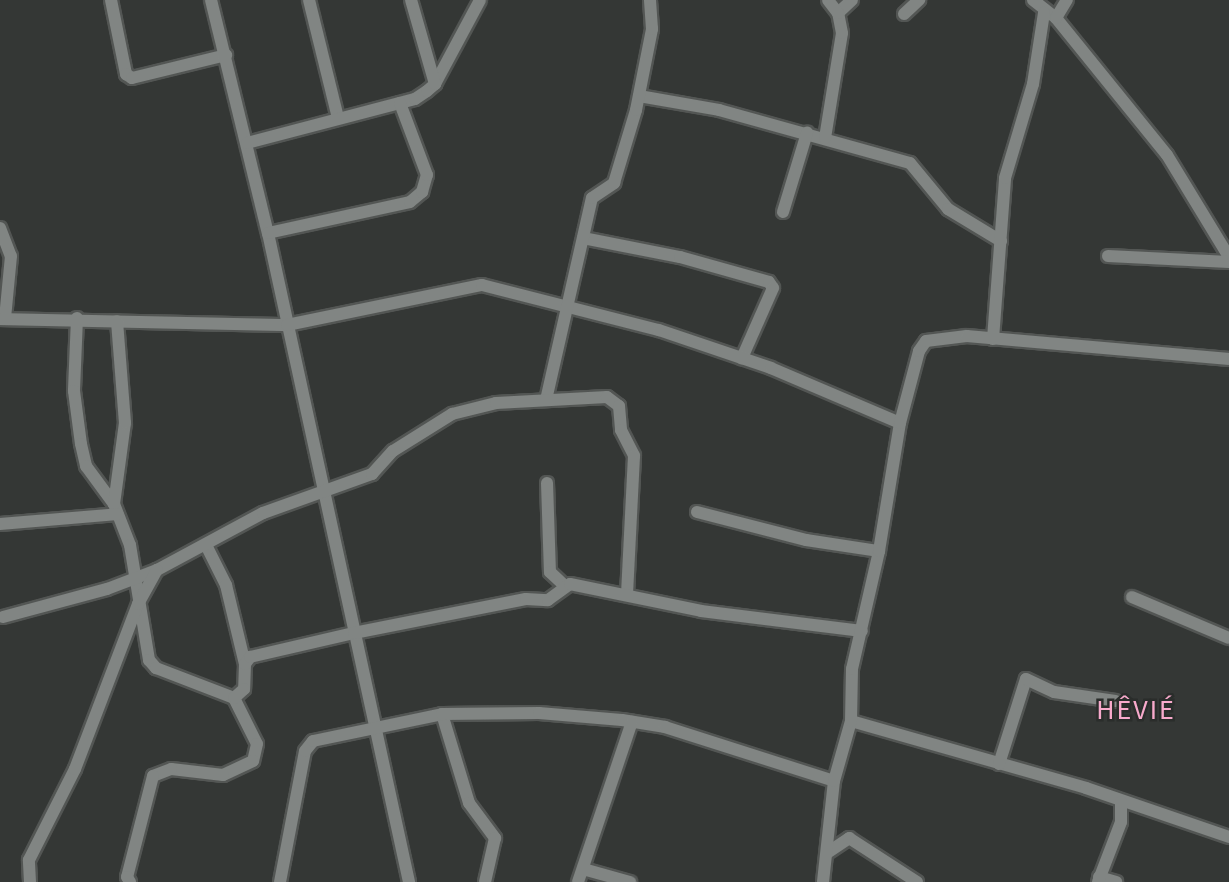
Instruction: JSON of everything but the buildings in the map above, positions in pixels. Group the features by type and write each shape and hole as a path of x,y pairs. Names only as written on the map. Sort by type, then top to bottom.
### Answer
{"street":[{"path":"111,0 127,74 132,78 226,55"},
{"path":"211,0 268,233 408,882"},
{"path":"309,0 338,118"},
{"path":"411,0 435,84"},
{"path":"247,144 415,99 435,84 480,0"},
{"path":"546,400 592,198 614,183 639,96 652,29 650,0"},
{"path":"825,138 841,45 838,13 828,0"},
{"path":"838,13 852,0"},
{"path":"904,14 919,0"},
{"path":"1033,0 1050,16 1167,155 1229,260"},
{"path":"993,339 1005,178 1050,16 1067,0"},
{"path":"639,96 719,110 910,163 948,209 1001,241"},
{"path":"268,233 410,201 422,192 427,175 400,103"},
{"path":"783,212 807,133"},
{"path":"0,228 11,256 3,318 287,325 482,285 659,330 742,358 901,423"},
{"path":"583,238 680,257 769,282 773,288 742,358"},
{"path":"1108,256 1229,260"},
{"path":"77,318 74,391 81,444 86,467 116,509 130,545 149,660 156,668 234,698 257,744 253,761 223,775 159,770 153,776 127,877 130,882"},
{"path":"116,509 125,423 117,321"},
{"path":"823,882 834,781 851,721 852,669 879,551 901,423 919,351 926,341 937,337 993,339 1229,359"},
{"path":"3,617 134,578 206,545 263,513 372,474 393,451 452,414 496,403 607,397 619,406 621,430 634,456 627,594"},
{"path":"547,483 550,572 565,586 627,594 701,611 862,631"},
{"path":"0,524 116,509"},
{"path":"697,512 806,540 879,551"},
{"path":"206,545 226,585 245,664 244,689 234,698"},
{"path":"30,882 29,860 75,769 138,604 157,569"},
{"path":"245,664 250,657 354,633 526,599 548,600 565,586"},
{"path":"1132,597 1229,638"},
{"path":"999,764 1026,679 1055,692 1115,701"},
{"path":"280,882 305,751 313,741 442,713 539,713 665,727 779,767 834,781"},
{"path":"442,713 470,803 495,838 485,882"},
{"path":"851,721 999,764 1229,837"},
{"path":"578,882 632,722"},
{"path":"1116,882 1099,880 1121,822 1121,802"},
{"path":"827,853 849,838 917,882"},
{"path":"583,869 630,882"}],"district":[{"name":"HÊVIÉ","path":"1136,710"}]}
